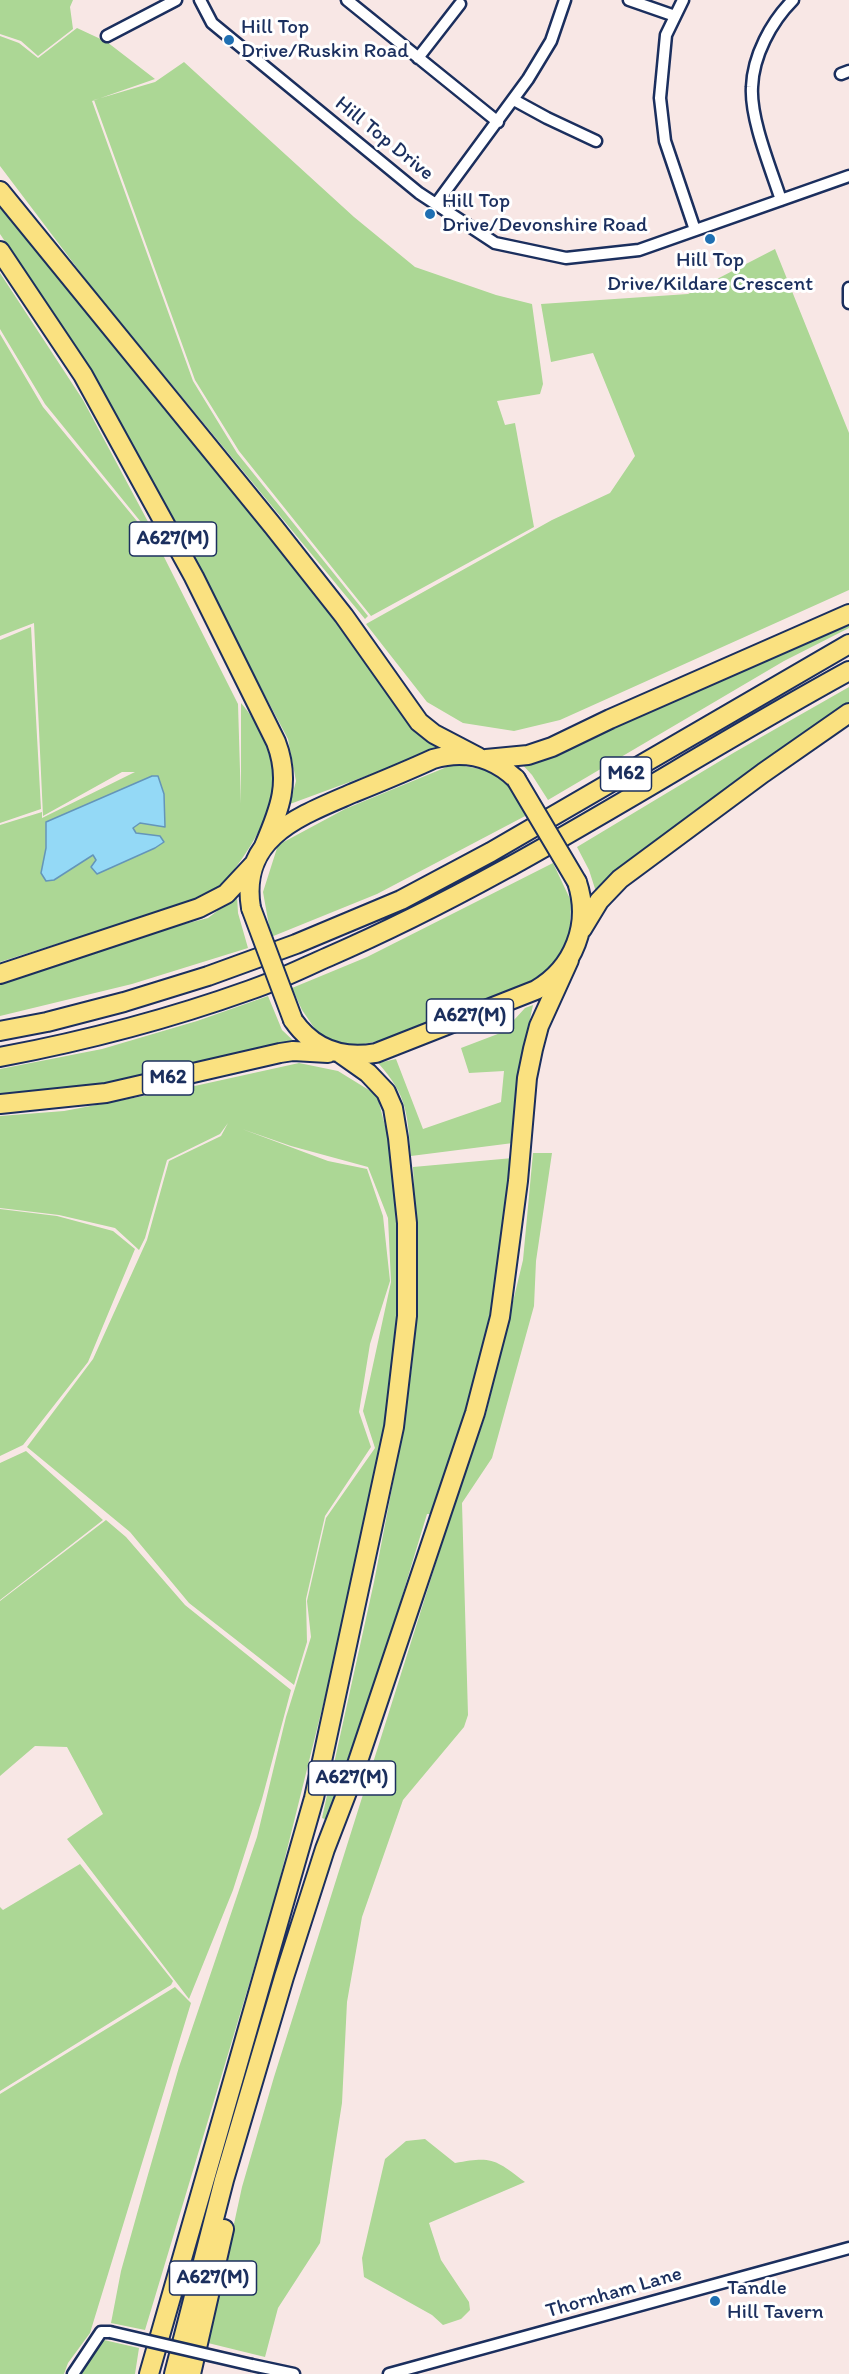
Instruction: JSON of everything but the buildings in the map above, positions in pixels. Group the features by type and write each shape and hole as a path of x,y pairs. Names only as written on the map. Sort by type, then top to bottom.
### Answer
{"highway":[{"name":"A627(M)","path":"0,191 273,526 344,616 419,722 434,734 500,766 516,779 577,882 582,907 580,931 539,1026 527,1078 518,1180 500,1317 475,1413 325,1849 284,1977 237,2135 174,2374"},
{"name":"A627(M)","path":"0,250 89,385 194,578 276,742 283,765 284,786 274,823 254,864 250,891 251,908 293,1020 315,1044 338,1054 368,1073 387,1092 393,1108 398,1138 407,1223 407,1316 394,1427 332,1722 314,1798 156,2343 150,2374"},
{"name":"M62","path":"482,758 528,755 552,747 610,719 849,614"},
{"name":"M62","path":"0,1031 124,1002 208,976 296,944 401,900 491,852 849,644"},
{"name":"M62","path":"0,1057 115,1031 252,990 383,932 521,862 659,779 849,671"},
{"path":"580,931 599,900 620,879 763,773 849,713"},
{"name":"A627(M)","path":"264,846 277,832 298,818 433,759 448,756 482,758"},
{"path":"0,974 200,908 226,894 254,864"},
{"name":"A627(M)","path":"338,1054 376,1053 528,993 549,982 569,960"},
{"name":"M62","path":"0,1104 106,1093 293,1051 338,1054"},
{"name":"A627(M)","path":"191,2374 234,2183 333,1853 341,1807"}],"street":[{"path":"107,36 176,0"},
{"name":"Hill Top Drive","path":"200,0 212,23 419,193 495,243 566,258 639,250 848,179"},
{"path":"347,0 498,122"},
{"path":"436,204 514,100 551,41 565,0"},
{"path":"629,0 675,16"},
{"path":"683,0 666,35 660,98 665,141 695,230"},
{"path":"781,200 758,130 752,88 761,45 792,0"},
{"path":"418,58 460,4"},
{"path":"514,100 596,141"},
{"path":"849,288 849,303"},
{"name":"Thornham Lane","path":"389,2374 849,2248"},
{"path":"73,2374 101,2332 110,2332 294,2374"}],"green space":[{"path":"0,0 73,0 70,7 73,29 38,56 21,41 0,34"},
{"path":"77,28 107,42 155,79 92,101 193,381 237,453 368,616 365,619 93,289 0,166 0,36 19,43 38,58"},
{"path":"184,62 354,217 415,267 496,295 532,304 543,384 540,394 497,401 505,425 515,423 534,527 371,616 239,451 195,380 94,100 155,82"},
{"path":"0,203 165,409 281,547 395,704 442,748 290,804 296,781 288,739 151,480 70,338 0,234"},
{"path":"775,249 849,433 849,590 560,720 514,731 463,723 427,702 366,624 552,520 610,493 635,456 593,353 551,362 541,304 688,294"},
{"path":"0,273 83,400 162,548 45,404 0,329"},
{"path":"0,334 43,407 160,549 238,704 241,804 241,703 255,722 266,744 275,780 271,804 259,832 232,873 214,894 0,962 0,825 42,812 42,818 135,772 122,772 43,816 34,623 0,636"},
{"path":"849,625 849,628 784,661 548,800 532,775 519,761 741,668"},
{"path":"31,627 41,809 0,823 0,640"},
{"path":"849,687 849,703 744,778 597,895 589,870 577,847"},
{"path":"454,764 491,771 519,795 529,814 377,894 271,937 263,892 278,845 345,809"},
{"path":"553,863 571,901 570,931 558,960 540,978 453,1015 378,1041 350,1047 319,1035 302,1010 292,988 367,957"},
{"path":"237,896 238,913 248,948 132,984 0,1016 0,983 149,933 208,918"},
{"path":"268,996 282,1030 298,1045 118,1085 0,1098 0,1069 102,1049 197,1021"},
{"path":"533,1005 523,1052 513,1143 411,1156 407,1117 401,1096 378,1063 396,1059 423,1129 501,1102 504,1071 469,1073 461,1048 503,1032 525,1008"},
{"path":"299,1063 338,1071 377,1095 389,1141 399,1256 396,1334 382,1440 362,1548 275,1898 145,2330 111,2323 121,2271 179,2067 257,1837 286,1717 311,1637 307,1601 326,1518 375,1448 363,1411 391,1282 388,1218 368,1167 291,1146 242,1129 328,1161 367,1169 383,1216 390,1281 370,1344 359,1412 371,1447 325,1516 306,1599 307,1642 294,1685 189,1603 130,1532 27,1447 93,1359 147,1240 169,1161 221,1136 228,1123 220,1134 167,1160 145,1238 139,1250 115,1228 59,1215 0,1208 0,1116 64,1111 181,1089"},
{"path":"533,1153 552,1153 536,1261 534,1306 492,1458 462,1503 468,1715 464,1727 403,1800 362,1917 347,2002 342,2103 320,2243 278,2308 265,2357 208,2343 242,2187 274,2077 452,1512 486,1414 523,1260"},
{"path":"513,1158 500,1276 475,1385 434,1514 427,1514 397,1613 327,1820 322,1818 374,1582 400,1446 412,1367 418,1276 413,1167"},
{"path":"0,1209 57,1216 113,1231 135,1249 88,1362 23,1445 0,1456"},
{"path":"26,1451 103,1520 0,1600 0,1463"},
{"path":"106,1520 126,1537 185,1605 291,1690 262,1799 233,1890 189,1999 67,1839 103,1814 67,1747 35,1746 0,1776 0,1601"},
{"path":"80,1864 173,1981 171,1985 0,2091 0,1907 3,1910"},
{"path":"175,1987 191,2003 90,2333 68,2363 64,2374 0,2374 0,2094"},
{"path":"425,2139 455,2163 477,2160 493,2161 507,2168 525,2182 429,2223 441,2260 469,2302 470,2310 461,2319 443,2325 432,2315 364,2277 362,2258 385,2159 406,2141"},
{"path":"104,2340 139,2348 135,2374 79,2374 92,2351"}],"water":[{"path":"152,776 158,776 164,794 165,827 140,823 133,828 136,833 160,836 164,842 97,874 91,867 96,860 93,855 54,880 46,881 41,873 46,848 46,822"}],"place":[{"name":"Hill Top Drive/Ruskin Road","path":"229,40"},
{"name":"Hill Top Drive/Devonshire Road","path":"430,214"},
{"name":"Hill Top Drive/Kildare Crescent","path":"710,239"},
{"name":"Tandle Hill Tavern","path":"715,2301"}]}
